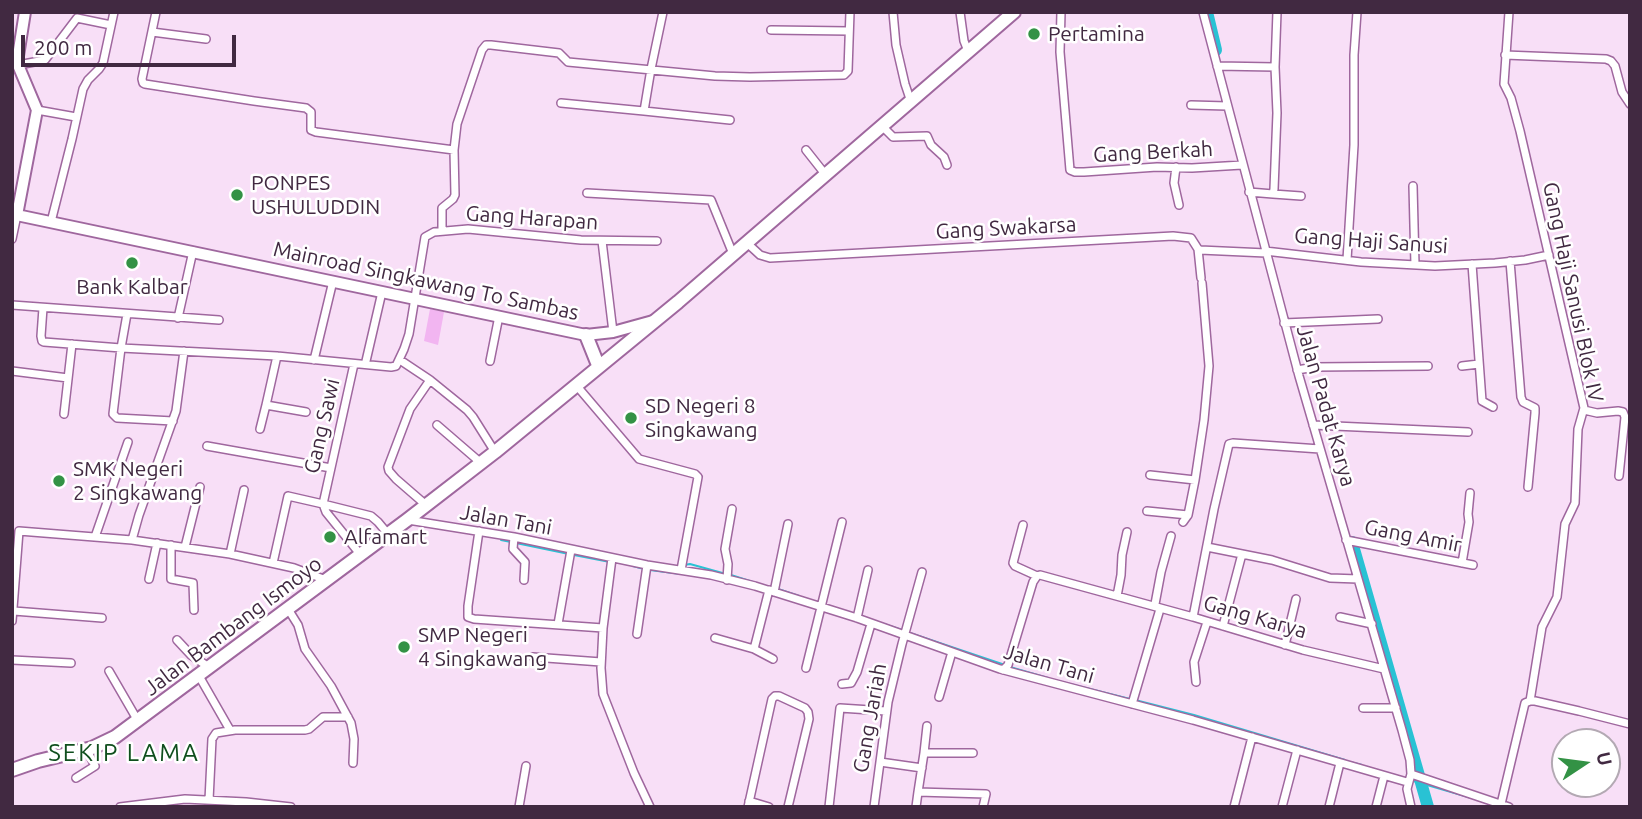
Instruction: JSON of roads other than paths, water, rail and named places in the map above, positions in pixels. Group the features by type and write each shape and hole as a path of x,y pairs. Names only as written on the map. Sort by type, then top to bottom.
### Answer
{"main road":[{"name":"Mainroad Singkawang To Sambas","path":"655,320 733,254 750,246 825,174 886,131 911,102 1014,12"},
{"name":"Jalan Bambang Ismoyo","path":"12,770 38,761 91,757 138,721 202,681 210,668 291,613 360,554 411,521 426,505 495,452 655,320"},
{"path":"586,335 598,365"}],"street":[{"path":"12,239 14,214 37,110 15,65 25,12"},
{"path":"51,222 83,89 103,63 114,12"},
{"path":"156,12 142,79 145,85 306,108 311,111 311,130 316,132 454,150"},
{"path":"644,111 663,12"},
{"path":"442,231 442,208 453,200 455,195 454,150 457,124 486,45 559,53 568,62 734,77 844,75 848,71 850,12"},
{"path":"893,12 896,45 911,102"},
{"path":"960,12 968,51"},
{"name":"Gang Berkah","path":"1061,12 1060,52 1070,170 1075,172 1242,165"},
{"name":"Jalan Padat Karya","path":"1203,12 1242,165 1252,192 1317,426 1320,449 1396,708 1409,760 1407,796 1410,806"},
{"path":"1273,194 1277,113 1277,12"},
{"path":"1347,260 1357,12"},
{"name":"Gang Haji Sanusi Blok IV","path":"1505,806 1524,705 1530,701 1542,626 1557,597 1565,524 1574,503 1578,429 1584,410 1567,328 1511,98 1504,84 1509,12"},
{"path":"15,65 45,60 77,18 111,25"},
{"path":"771,30 849,31"},
{"path":"152,32 206,39"},
{"path":"1505,55 1606,59 1615,66 1622,92 1630,104"},
{"path":"1217,66 1275,67"},
{"path":"561,103 730,120"},
{"path":"1191,106 1227,106"},
{"path":"37,110 76,117"},
{"path":"886,131 927,135 931,145 944,157 947,165"},
{"path":"806,150 825,174"},
{"path":"1176,167 1174,183 1179,205"},
{"path":"1413,186 1415,265"},
{"path":"1252,192 1301,196"},
{"path":"587,193 711,200 733,254"},
{"name":"Mainroad Singkawang To Sambas","path":"14,214 586,335 613,332 655,320"},
{"name":"Gang Harapan","path":"415,298 425,237 437,231 468,229 536,237 657,242"},
{"name":"Gang Swakarsa","path":"750,246 764,257 776,258 1173,236 1191,238 1198,249 1268,252"},
{"path":"601,241 613,332"},
{"path":"1147,511 1186,519 1195,480 1209,366 1198,249"},
{"path":"178,318 193,251"},
{"name":"Gang Haji Sanusi","path":"1268,252 1415,265 1472,264 1549,255"},
{"path":"1510,261 1521,397 1523,402 1535,408 1528,487"},
{"path":"1472,264 1482,401 1493,407"},
{"name":"Gang Sawi","path":"314,360 332,281"},
{"path":"366,361 382,292"},
{"path":"354,364 396,366 409,334 415,298"},
{"path":"12,305 219,320"},
{"path":"43,308 42,341 184,351 173,421 132,540"},
{"path":"127,314 114,416 173,421"},
{"path":"490,361 499,316"},
{"path":"1287,323 1378,319"},
{"path":"64,414 72,344"},
{"name":"Gang Sawi","path":"184,351 278,356 354,364 323,503 371,516 388,534"},
{"path":"260,429 278,356"},
{"path":"400,360 448,394 473,417 495,452"},
{"path":"1462,366 1479,364"},
{"path":"1301,369 1334,366 1428,366"},
{"path":"12,371 68,378"},
{"path":"426,505 388,471 388,467 410,410 430,380"},
{"path":"575,384 639,459 698,477 682,568"},
{"path":"266,405 306,412"},
{"path":"1584,410 1597,413 1623,412 1625,417 1619,476"},
{"path":"437,425 481,463"},
{"path":"1317,426 1468,432"},
{"path":"95,537 128,442"},
{"path":"1193,617 1229,444 1320,449"},
{"path":"206,446 331,468"},
{"path":"1150,475 1195,480"},
{"path":"185,547 200,487"},
{"path":"230,554 244,490"},
{"path":"1462,563 1469,522 1470,494"},
{"path":"274,563 289,496 323,503 326,512 360,554"},
{"path":"727,580 725,549 733,509"},
{"name":"Jalan Tani","path":"411,521 479,531 611,563 682,568 823,604 871,624 905,632 952,652 1134,700 1384,776 1425,779 1505,806"},
{"path":"807,668 842,522"},
{"path":"754,649 788,524"},
{"path":"1005,667 1037,576 1013,565 1023,525"},
{"path":"12,621 19,531 132,540 230,554 301,570 327,580"},
{"path":"479,531 468,617 603,628"},
{"path":"1117,596 1127,532"},
{"path":"1134,700 1158,608 1155,604 1171,536"},
{"name":"Gang Amir","path":"1346,540 1473,565"},
{"path":"513,541 515,553 525,562 524,580"},
{"path":"149,579 157,543"},
{"path":"171,545 171,579 194,583 194,610"},
{"path":"1207,547 1292,565 1329,578 1358,579"},
{"path":"558,624 570,554"},
{"path":"1223,626 1242,554"},
{"path":"611,563 603,628 603,694 650,807"},
{"path":"637,634 647,565"},
{"path":"857,616 867,570"},
{"name":"Gang Jariah","path":"874,807 886,712 922,572"},
{"name":"Gang Karya","path":"1037,576 1193,617 1285,645 1384,669"},
{"path":"1285,645 1296,599"},
{"path":"13,611 102,618"},
{"path":"291,613 305,649 331,686 348,717 353,731 353,763"},
{"path":"1340,617 1372,624"},
{"path":"1196,682 1194,663 1207,622"},
{"path":"842,684 851,682 857,673 871,624"},
{"path":"715,638 754,649 773,659"},
{"path":"177,640 191,655 210,668"},
{"path":"939,697 952,652"},
{"path":"533,657 601,662"},
{"path":"12,660 71,663"},
{"path":"109,671 138,721"},
{"path":"202,681 230,730"},
{"path":"769,807 748,804 772,699 775,696 805,708 809,719 788,807"},
{"path":"1530,701 1579,710 1630,724"},
{"path":"829,807 841,708 886,712"},
{"path":"1363,708 1396,708"},
{"path":"209,800 213,736 216,733 230,730 309,729 323,717 348,717"},
{"path":"916,807 927,726"},
{"path":"1234,807 1252,737"},
{"path":"1282,807 1297,750"},
{"path":"924,753 974,753"},
{"path":"76,778 95,766 91,757"},
{"path":"880,762 922,768"},
{"path":"1329,807 1340,763"},
{"path":"519,807 526,766"},
{"path":"1376,807 1384,776"},
{"path":"918,792 986,794 983,807"},
{"path":"120,807 185,799 291,807"}],"waterway":[{"path":"1207,12 1216,50"},
{"path":"501,540 511,542"},
{"path":"1352,542 1428,807"},
{"path":"516,543 569,554"},
{"path":"574,555 610,562"},
{"path":"684,565 690,564 726,574"},
{"path":"633,566 644,569"},
{"path":"650,570 681,574"},
{"path":"731,575 756,583"},
{"path":"778,589 799,596"},
{"path":"881,623 902,630"},
{"path":"907,632 1005,665"},
{"path":"1010,667 1048,678"},
{"path":"1054,680 1130,699"},
{"path":"1135,700 1345,760"},
{"path":"1350,762 1362,765"},
{"path":"1410,780 1475,799"}],"place":[{"name":"Pertamina","path":"1034,34"},
{"name":"PONPES USHULUDDIN","path":"237,195"},
{"name":"Bank Kalbar","path":"132,263"},
{"name":"SD Negeri 8 Singkawang","path":"631,418"},
{"name":"SMK Negeri 2 Singkawang","path":"59,481"},
{"name":"Alfamart","path":"330,537"},
{"name":"SMP Negeri 4 Singkawang","path":"404,647"}],"district":[{"name":"SEKIP LAMA","path":"124,753"}]}
